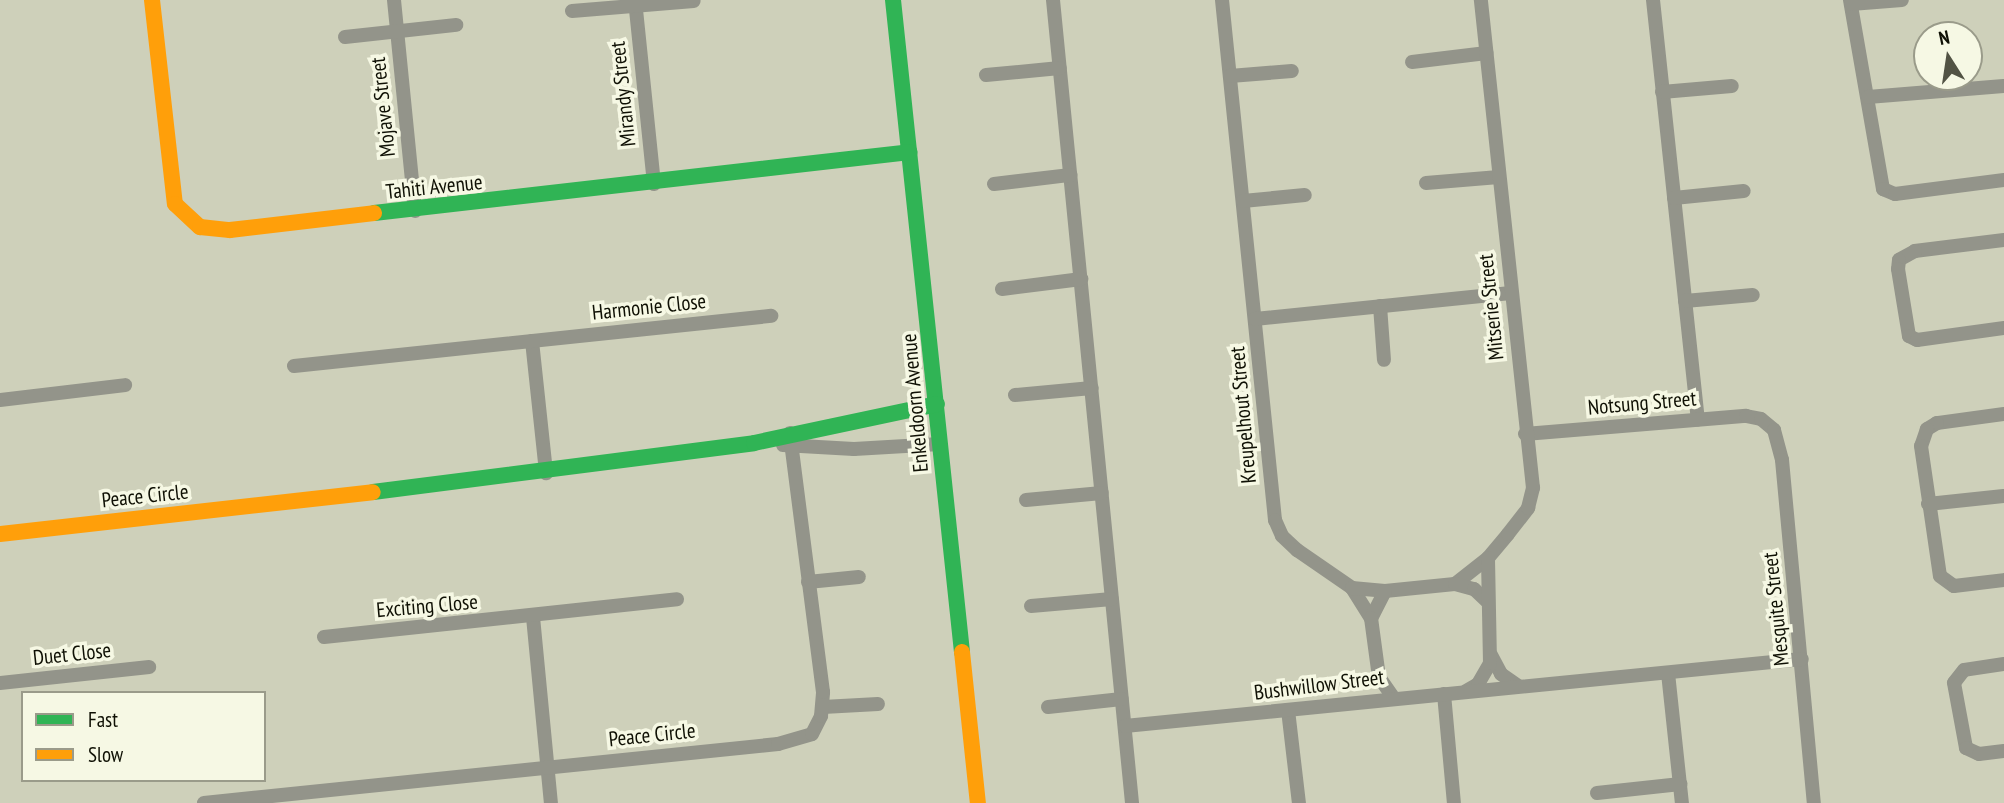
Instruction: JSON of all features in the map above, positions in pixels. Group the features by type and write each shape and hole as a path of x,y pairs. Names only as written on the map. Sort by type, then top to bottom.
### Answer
{"street":[{"name":"Tahiti Avenue","path":"152,0 171,182 175,204 189,222 230,230 654,184 910,152"},
{"name":"Mojave Street","path":"394,0 415,211"},
{"name":"Enkeldoorn Avenue","path":"892,0 978,803"},
{"path":"1053,0 1132,803"},
{"name":"Kreupelhout Street","path":"1222,0 1275,520 1282,536 1297,550 1352,588 1371,618"},
{"name":"Mitserie Street","path":"1455,584 1488,558 1531,500 1481,0"},
{"path":"1653,0 1698,420"},
{"path":"1902,0 1850,2 1868,97 1880,183 1888,192 2004,180"},
{"path":"572,11 635,3 694,1"},
{"name":"Mirandy Street","path":"635,3 654,184"},
{"path":"345,37 456,24"},
{"path":"1412,62 1486,53"},
{"path":"986,75 1060,68"},
{"path":"1230,76 1292,71"},
{"path":"1662,92 1732,86"},
{"path":"1868,97 2004,86"},
{"path":"994,184 1070,175"},
{"path":"1426,183 1499,177"},
{"path":"1674,198 1744,191"},
{"path":"1243,201 1305,195"},
{"path":"2004,240 1915,251 1899,260 1898,269 1909,336 1917,340 2004,328"},
{"path":"1002,289 1081,279"},
{"path":"1255,319 1511,293"},
{"path":"1685,301 1754,295"},
{"path":"1380,306 1384,360"},
{"name":"Harmonie Close","path":"294,366 771,316"},
{"path":"532,341 546,473"},
{"path":"0,400 125,385"},
{"path":"1015,395 1091,388"},
{"name":"Peace Circle","path":"0,534 546,473 790,439 937,404"},
{"path":"2004,414 1951,420 1927,429 1921,446 1936,565 1946,584 2004,580"},
{"name":"Notsung Street","path":"1525,434 1698,420 1761,419"},
{"name":"Mesquite Street","path":"1761,419 1779,441 1814,803"},
{"path":"790,439 823,707 878,704"},
{"name":"Peace Circle","path":"790,439 854,449 940,444"},
{"path":"1026,500 1102,493"},
{"path":"1928,504 2004,496"},
{"path":"1465,692 1485,676 1491,655 1487,601 1488,558"},
{"path":"808,582 859,577"},
{"path":"1393,697 1377,668 1371,618 1385,591 1455,584 1474,589 1487,601"},
{"name":"Kreupelhout Street","path":"1352,588 1385,591"},
{"name":"Exciting Close","path":"324,637 533,617 677,599"},
{"path":"1031,606 1112,599"},
{"path":"533,617 551,803"},
{"path":"1491,655 1501,674 1518,687"},
{"name":"Bushwillow Street","path":"1125,726 1393,697 1802,659"},
{"path":"2004,664 1964,670 1954,683 1966,748 1979,754 2004,751"},
{"name":"Duet Close","path":"0,683 149,667"},
{"path":"1365,700 1377,668"},
{"path":"1668,673 1682,803"},
{"path":"1444,694 1454,803"},
{"path":"1048,707 1122,699"},
{"name":"Peace Circle","path":"204,803 790,742 812,734 823,707"},
{"path":"1288,710 1299,803"},
{"path":"1597,793 1681,784"}],"traffic: fast":[{"path":"893,0 962,652"},
{"path":"374,213 910,152"},
{"path":"373,492 754,443 937,404"}],"traffic: slow":[{"path":"152,0 175,204 200,227 230,230 374,213"},
{"path":"0,534 373,492"},
{"path":"962,652 978,803"}]}
